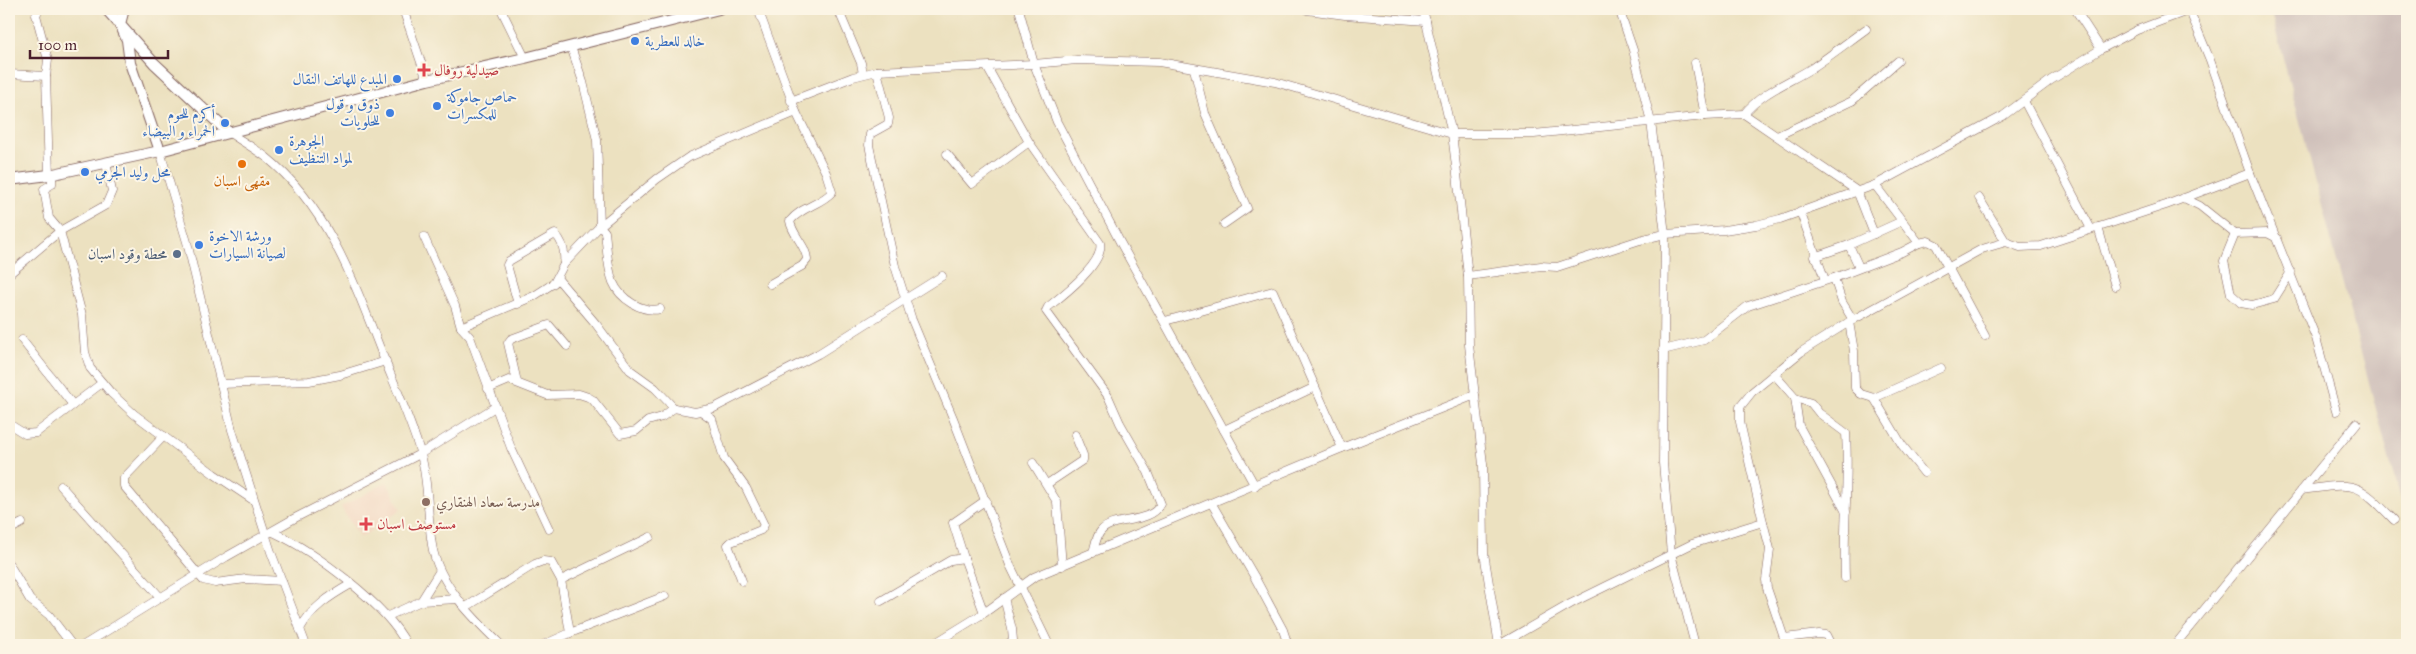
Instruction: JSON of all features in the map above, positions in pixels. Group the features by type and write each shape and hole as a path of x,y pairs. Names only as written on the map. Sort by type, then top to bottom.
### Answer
{"street":[{"path":"39,9 36,15 48,60 46,76 49,175 52,178 52,184 44,189 49,218 60,231 82,315 86,358 90,368 102,383 134,414 214,474 253,500"},
{"path":"106,9 154,64 228,132 265,156 290,179 319,216 347,267 386,361 420,454 426,485 432,545 439,572 458,599 501,645"},
{"path":"124,9 120,24 127,40 130,63 160,151 187,242 221,384 253,500 269,533 282,581 306,645"},
{"path":"403,9 428,80"},
{"path":"501,9 525,58"},
{"path":"9,180 49,175 160,151 428,80 571,47 719,9"},
{"path":"758,9 791,101 826,173 832,192 827,197 802,210 790,221 791,228 806,252 807,260 802,266 770,284"},
{"path":"838,9 861,63 863,74"},
{"path":"1019,9 1034,64 1061,129 1120,242 1256,486"},
{"path":"1424,9 1452,134 1468,276 1469,345 1483,464 1484,553 1499,645 1572,603 1692,544 1763,522"},
{"path":"1619,9 1633,50 1651,122 1665,234 1663,463 1671,554 1695,645"},
{"path":"2075,9 2101,49"},
{"path":"1468,276 1567,265 1624,245 1665,234 1724,230 1756,225 1876,184 2003,116 2101,49 2137,30 2190,9 2250,173 2316,338 2336,411"},
{"path":"1307,10 1426,21"},
{"path":"1744,114 1764,95 1812,68 1866,30"},
{"path":"571,47 583,82 596,140 600,226 605,232 614,285 640,308 646,311 660,309"},
{"path":"791,101 863,74 877,71 1108,60 1159,62 1275,82 1452,134 1534,134 1705,116 1744,114 1857,191 1874,234"},
{"path":"1777,136 1852,101 1898,61"},
{"path":"1695,63 1705,116"},
{"path":"988,67 1029,142 1101,246 1099,255 1086,272 1046,311 1108,396 1120,423 1148,472 1161,504 1153,512 1141,518 1106,526 1097,537 1093,553"},
{"path":"1194,68 1205,113 1247,208 1224,224"},
{"path":"877,71 889,118 888,124 870,134 869,145 890,244 905,301 1019,586 1049,645"},
{"path":"9,74 46,76"},
{"path":"2024,101 2094,228 2115,286"},
{"path":"461,327 518,304 544,290 557,278 564,264 600,226 657,179 689,157 796,112"},
{"path":"947,154 972,184 1029,142"},
{"path":"9,274 60,231 99,210 110,200 112,191 106,163"},
{"path":"1831,645 1826,635 1820,634 1784,638 1767,588 1770,549 1748,462 1740,410 1742,402 1801,352 1851,321 1982,249 2006,242 2020,247 2041,246 2184,198 2250,173"},
{"path":"1876,184 1919,243"},
{"path":"1979,198 2006,242"},
{"path":"2184,198 2200,206 2235,234 2267,233 2277,238"},
{"path":"1800,211 1814,256 1825,280"},
{"path":"1814,256 1849,245 1902,221"},
{"path":"518,304 507,265 509,261 555,234 566,252 564,264"},
{"path":"2235,234 2224,261 2231,294 2241,303 2252,305 2274,299 2291,272"},
{"path":"424,237 455,306 461,327 470,337 511,448 549,529"},
{"path":"1663,350 1704,340 1748,306 1834,278 1928,241 1934,243 1985,336"},
{"path":"1849,245 1859,268"},
{"path":"557,278 596,324 630,370 655,388 674,408 687,411 701,411 714,408 818,354 942,276"},
{"path":"1834,278 1851,321 1855,388 1861,394 1874,398 1941,368"},
{"path":"1165,320 1273,292 1342,448"},
{"path":"517,382 508,343 511,339 549,325 567,346"},
{"path":"22,340 72,406"},
{"path":"221,384 308,381 340,375 386,361"},
{"path":"1774,374 1795,398 1800,426 1847,514"},
{"path":"488,389 505,381 517,382 535,392 547,395 578,394 588,397 593,400 620,434 636,431 648,421 662,417 674,408"},
{"path":"9,424 25,434 32,435 102,383"},
{"path":"1224,430 1315,387"},
{"path":"932,645 984,613 1034,577 1256,486 1342,448 1475,395"},
{"path":"1795,398 1811,403 1819,413 1846,433 1848,474 1847,514 1843,539 1845,578"},
{"path":"1874,398 1902,446 1924,473"},
{"path":"84,645 197,574 269,533 420,454 495,407"},
{"path":"701,411 712,420 724,458 746,488 764,525 763,529 731,542 728,546 742,581"},
{"path":"2175,645 2357,423"},
{"path":"1047,484 1083,460 1083,455 1075,435"},
{"path":"164,436 126,475 123,483 197,574 203,580 216,583 246,579 282,581"},
{"path":"1033,463 1057,502 1062,566"},
{"path":"2302,490 2352,485 2368,494 2394,520"},
{"path":"61,486 160,597"},
{"path":"984,613 953,523 986,500"},
{"path":"1212,504 1254,576 1283,630 1288,645"},
{"path":"9,530 22,523"},
{"path":"269,533 312,554 350,584 388,616 399,630 407,645"},
{"path":"561,580 650,537"},
{"path":"881,601 951,560 964,558"},
{"path":"466,607 543,561 553,564 561,580 570,633"},
{"path":"9,564 30,600 49,615 72,645"},
{"path":"421,601 439,572"},
{"path":"300,629 315,608 350,584"},
{"path":"543,645 665,596"},
{"path":"1004,598 1013,640 1007,645"},
{"path":"388,616 421,601 458,599"}],"shaded area":[{"path":"2270,9 2407,9 2407,526"},
{"name":"مستوصف اسبان","path":"387,482 401,510 360,538 341,507"}],"place":[{"name":"خالد للعطرية","path":"635,41"},
{"name":"صيدلية روفال","path":"424,70"},
{"name":"المبدع للهاتف النقال","path":"397,79"},
{"name":"حماص جاموكة للمكسرات","path":"437,106"},
{"name":"ذوق و قول للحلويات","path":"390,113"},
{"name":"أكرم للحوم الحمراء و البيضاء","path":"225,123"},
{"name":"الجوهرة لمواد التنظيف","path":"279,150"},
{"name":"مقهى اسبان","path":"242,164"},
{"name":"محل وليد الجرمي","path":"85,172"},
{"name":"ورشة الاخوة لصيانة السيارات","path":"199,245"},
{"name":"محطة وقود اسبان","path":"177,254"},
{"name":"مدرسة سعاد الهنقاري","path":"426,502"},
{"name":"مستوصف اسبان","path":"366,524"}]}
